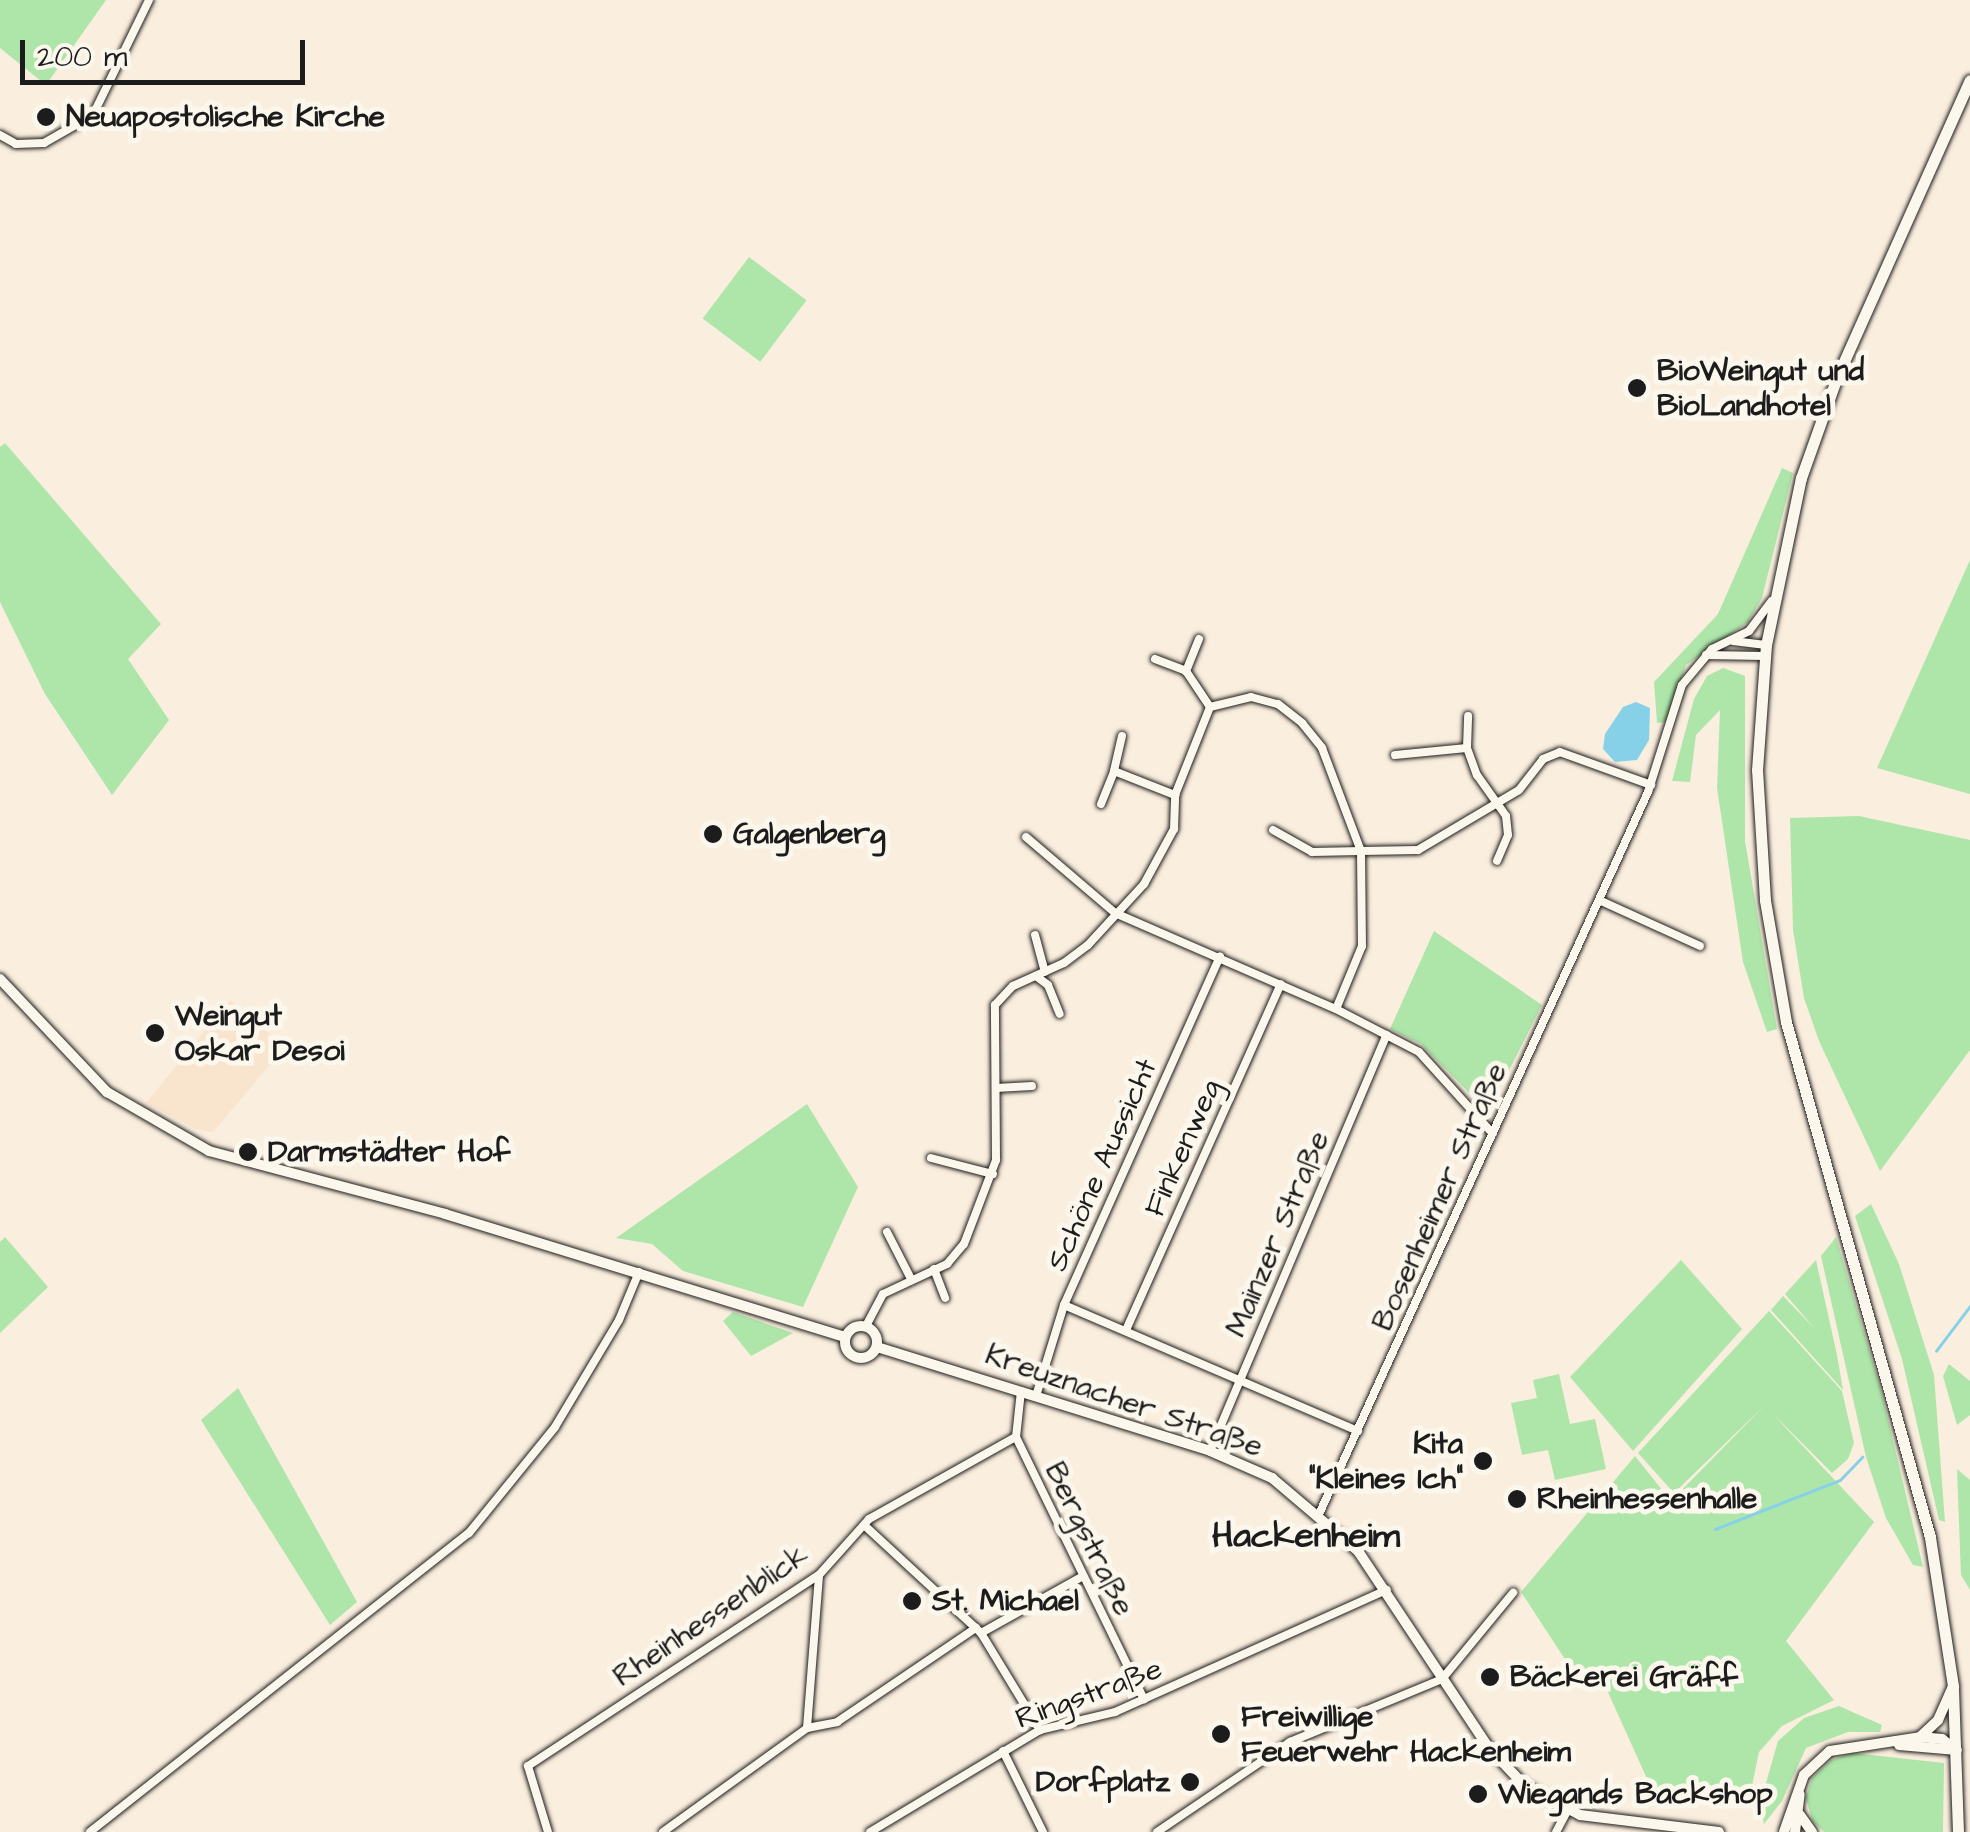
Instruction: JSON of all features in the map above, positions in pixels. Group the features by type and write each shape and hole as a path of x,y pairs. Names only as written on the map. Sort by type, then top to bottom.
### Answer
{"main road":[{"path":"1958,1832 1953,1686 1918,1481 1786,1022 1764,900 1758,770 1765,650 1792,508 1828,398 1970,80"},
{"path":"0,979 99,1086 192,1144 638,1272 845,1338 866,1326 877,1346"},
{"name":"Kreuznacher Straße","path":"845,1338 854,1357 870,1356 877,1346 1210,1451 1272,1478 1320,1512 1386,1590 1505,1768 1568,1811"},
{"path":"1920,1737 1935,1725 1953,1686"},
{"path":"1784,1832 1801,1781 1830,1750 1920,1737 1942,1738 1957,1750"},
{"path":"1883,1743 1957,1750"},
{"path":"1795,1832 1801,1781"},
{"path":"1568,1811 1719,1832"},
{"path":"1799,1814 1812,1832"}],"street":[{"path":"0,135 16,144 44,143 93,116 149,0"},
{"path":"1706,655 1732,641 1772,601"},
{"path":"1186,672 1199,639"},
{"path":"1732,641 1765,650"},
{"path":"1706,655 1765,650"},
{"name":"Bosenheimer Straße","path":"1320,1512 1651,785 1682,684 1706,655"},
{"path":"1155,658 1186,672 1210,707"},
{"path":"1210,707 1252,697 1278,704 1302,723 1322,748 1361,851 1362,946 1336,1009"},
{"path":"866,1326 883,1294 934,1269 964,1244 992,1174 1000,1129 994,1004 1004,992 1088,945 1144,884 1165,845 1175,795 1210,707"},
{"path":"1468,716 1467,748 1495,806 1506,816 1508,836 1497,860"},
{"path":"1101,804 1122,736"},
{"path":"1395,755 1467,748"},
{"path":"1273,830 1312,852 1418,850 1520,790 1543,759 1560,752 1651,785"},
{"path":"1114,771 1175,795"},
{"path":"1026,837 1115,914 1282,984 1419,1052 1494,1134"},
{"path":"1599,900 1700,946"},
{"path":"1034,935 1040,974 1060,1014"},
{"name":"Schöne Aussicht","path":"1036,1396 1064,1306 1220,956"},
{"name":"Finkenweg","path":"1126,1330 1282,984"},
{"name":"Mainzer Straße","path":"1210,1451 1388,1035"},
{"path":"996,1088 1032,1086"},
{"path":"931,1158 992,1174"},
{"path":"887,1232 911,1279"},
{"path":"934,1269 945,1298"},
{"path":"90,1832 470,1533 555,1426 620,1320 638,1272"},
{"path":"1064,1306 1358,1431"},
{"name":"Bergstraße","path":"1021,1392 1016,1437 1081,1578 1144,1700"},
{"name":"Rheinhessenblick","path":"548,1832 528,1766 819,1574 864,1525 1016,1437"},
{"path":"864,1525 979,1630 1040,1730"},
{"path":"807,1728 819,1574"},
{"path":"664,1832 807,1728 837,1722 979,1630 1081,1578"},
{"name":"Ringstraße","path":"870,1832 1040,1730 1144,1700 1386,1590"},
{"path":"1157,1832 1290,1742 1442,1679 1512,1593"},
{"path":"1003,1751 1043,1832"},
{"path":"1556,1832 1568,1811"}],"shaded area":[{"path":"230,1000 285,1047 213,1132 196,1129 146,1103"}],"green space":[{"path":"0,0 106,0 46,85 0,48"},
{"path":"749,257 807,300 760,362 703,318"},
{"path":"5,443 161,624 128,659 169,720 112,795 45,694 0,602 0,447"},
{"path":"1782,468 1793,473 1762,598 1748,622 1686,665 1666,722 1657,723 1654,682 1718,614"},
{"path":"1970,560 1970,794 1877,768"},
{"path":"1723,668 1745,676 1745,841 1777,1029 1767,1032 1743,962 1717,788 1720,710 1696,735 1690,782 1672,781 1694,699 1707,676"},
{"path":"1859,816 1970,840 1970,1050 1880,1171 1819,1041 1804,998 1793,930 1790,818"},
{"path":"1434,931 1542,1005 1488,1112 1421,1044 1390,1029"},
{"path":"807,1104 858,1187 803,1307 683,1271 652,1244 616,1238"},
{"path":"1871,1204 1899,1264 1934,1375 1945,1522 1939,1520 1902,1359 1855,1216"},
{"path":"5,1237 48,1287 0,1333 0,1242"},
{"path":"1836,1237 1882,1394 1923,1567 1913,1565 1886,1518 1866,1457 1821,1256"},
{"path":"1681,1260 1742,1329 1633,1451 1570,1377"},
{"path":"1816,1260 1843,1390 1771,1310 1783,1296 1815,1329 1785,1294"},
{"path":"1769,1311 1842,1391 1854,1443 1848,1459 1832,1473 1771,1412 1874,1522 1786,1641 1834,1700 1782,1726 1759,1752 1749,1800 1658,1803 1602,1679 1574,1673 1521,1592 1635,1456 1671,1501 1765,1405 1674,1493 1638,1453"},
{"path":"733,1312 793,1333 751,1356 723,1321"},
{"path":"1949,1364 1970,1381 1970,1415 1957,1425 1943,1376"},
{"path":"1559,1374 1570,1424 1595,1419 1606,1469 1555,1480 1548,1450 1522,1455 1511,1403 1537,1398 1533,1380"},
{"path":"238,1388 357,1602 330,1625 201,1420"},
{"path":"1957,1469 1970,1480 1970,1590 1961,1575"},
{"path":"1839,1706 1882,1725 1880,1732 1848,1732 1806,1748 1782,1801 1764,1824 1760,1804 1778,1741 1804,1718"},
{"path":"1853,1753 1944,1763 1943,1832 1824,1832 1812,1820 1806,1798 1812,1778 1831,1760"}],"water":[{"path":"1636,702 1650,708 1649,740 1637,760 1615,762 1603,749 1605,734 1623,707"}],"waterway":[{"path":"1936,1351 1970,1306"},
{"path":"1715,1529 1840,1480 1862,1457"}],"place":[{"name":"Neuapostolische Kirche","path":"46,117"},
{"name":"BioWeingut und BioLandhotel","path":"1637,388"},
{"name":"Galgenberg","path":"713,834"},
{"name":"Weingut Oskar Desoi","path":"155,1033"},
{"name":"Darmstädter Hof","path":"248,1152"},
{"name":"Kita \"Kleines Ich\"","path":"1483,1461"},
{"name":"Rheinhessenhalle","path":"1517,1499"},
{"name":"St. Michael","path":"912,1601"},
{"name":"Bäckerei Gräff","path":"1490,1677"},
{"name":"Freiwillige Feuerwehr Hackenheim","path":"1221,1734"},
{"name":"Dorfplatz","path":"1190,1782"},
{"name":"Wiegands Backshop","path":"1478,1794"}],"district":[{"name":"Hackenheim","path":"1306,1536"}]}
